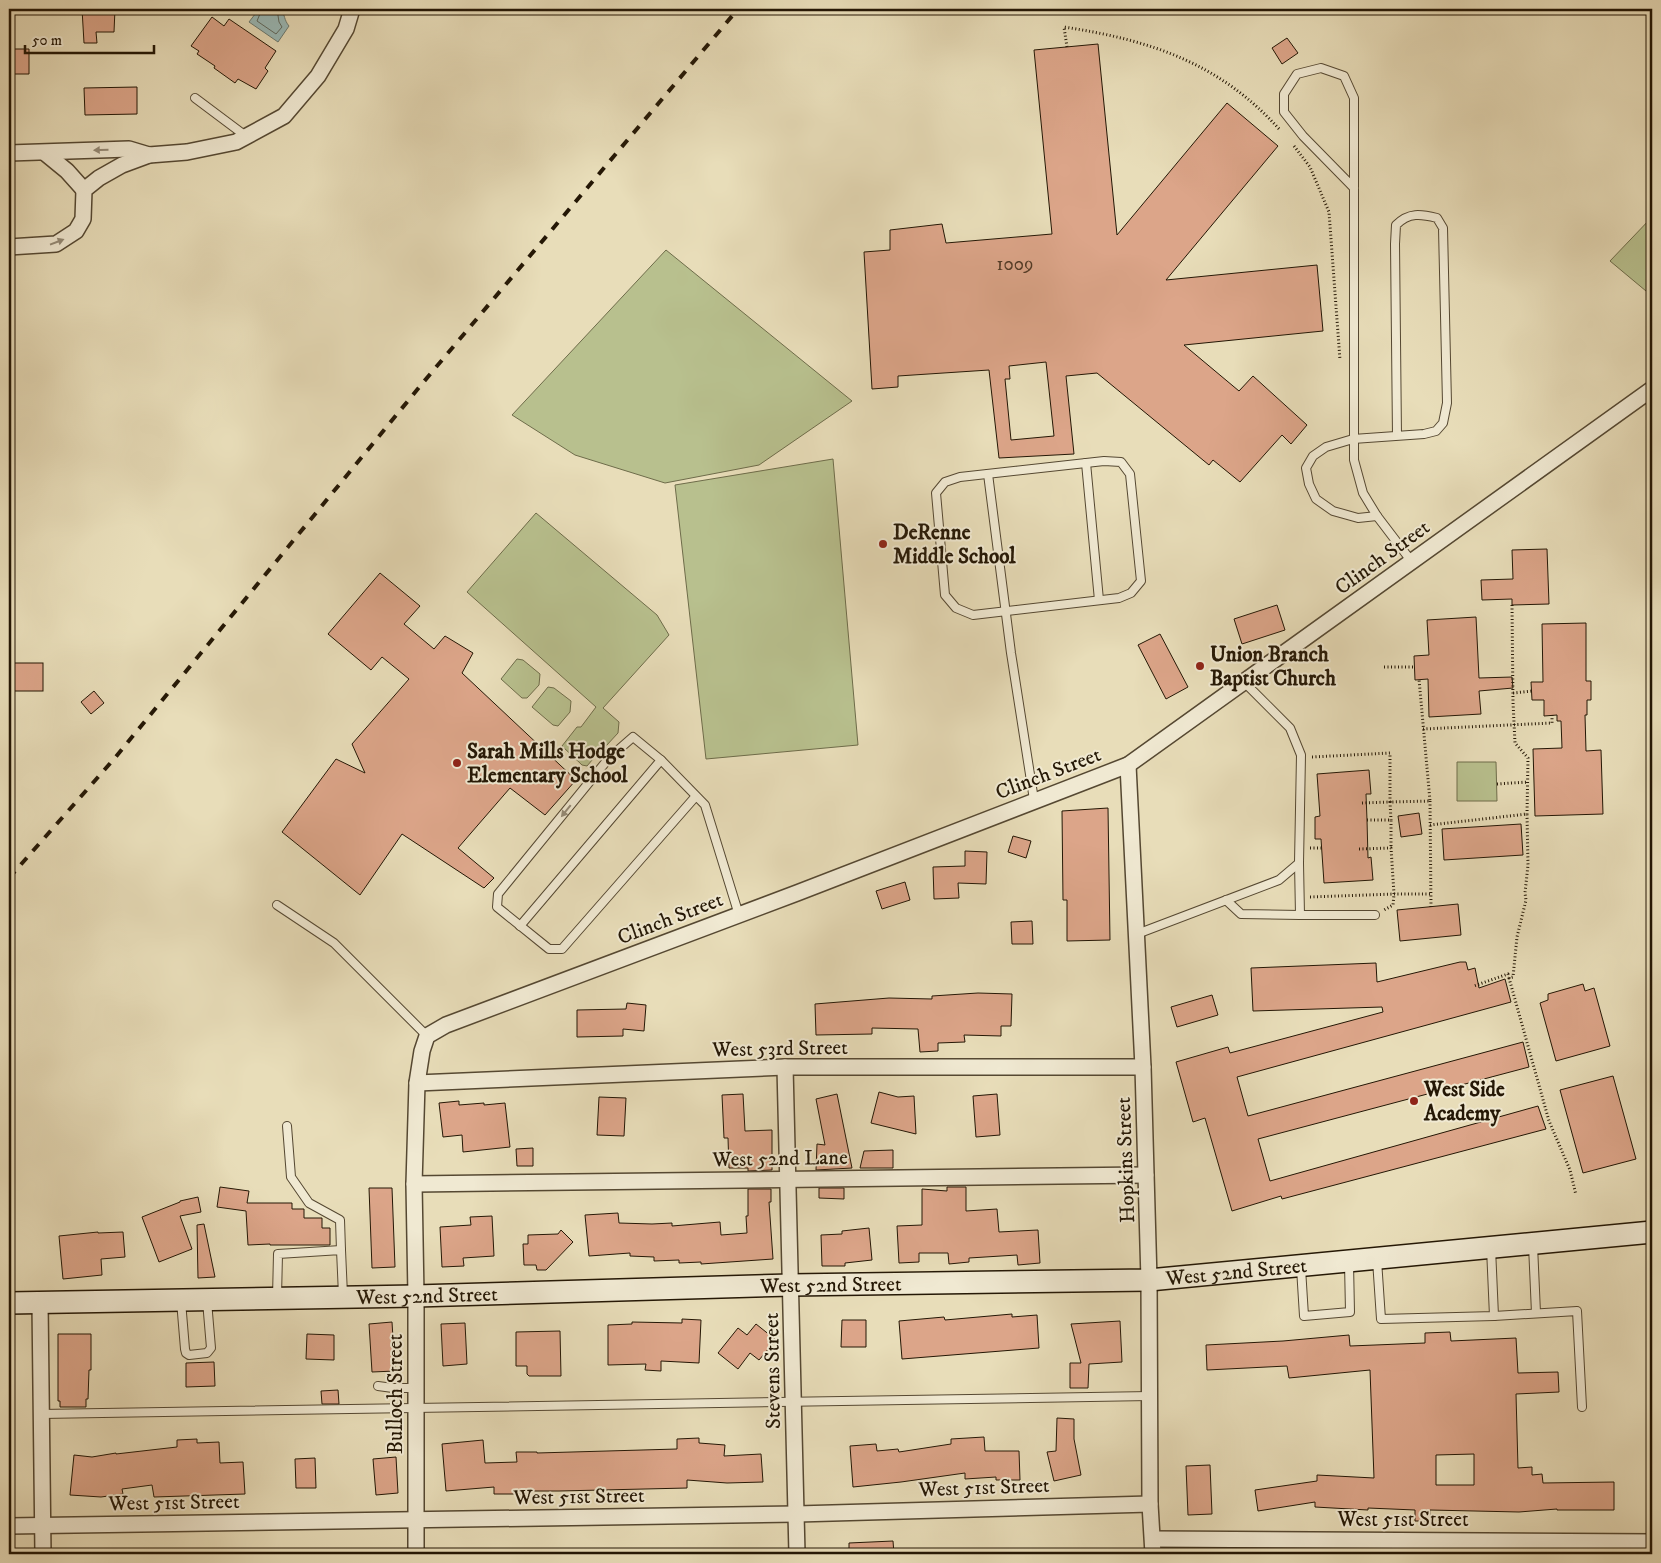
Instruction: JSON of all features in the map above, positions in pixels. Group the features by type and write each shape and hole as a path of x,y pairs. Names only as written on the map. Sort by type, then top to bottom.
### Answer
{"main road":[{"name":"West 52nd Street","path":"9,1303 416,1296 791,1285 1149,1280 1652,1232"}],"street":[{"path":"84,190 99,178 149,155 187,152 236,142 284,116 318,76 346,30 352,9"},
{"path":"9,153 129,149 149,155"},
{"path":"9,247 56,244 76,231 83,219 84,190 67,171 45,153"},
{"name":"Clinch Street","path":"427,1036 446,1025 738,915 1034,800 1128,766 1652,390"},
{"name":"Hopkins Street","path":"1128,766 1143,1067 1149,1280 1150,1504 1153,1547"},
{"path":"417,1084 422,1051 427,1036"},
{"name":"West 53rd Street","path":"417,1084 785,1068 1143,1067"},
{"name":"Stevens Street","path":"785,1068 797,1554"},
{"name":"Bulloch Street","path":"416,1554 414,1184 417,1084"},
{"name":"West 52nd Lane","path":"414,1184 1146,1175"},
{"path":"40,1303 43,1554"},
{"name":"West 51st Street","path":"9,1526 797,1514 1150,1504"},
{"name":"West 51st Street","path":"1153,1547 1499,1548 1652,1546"}],"lane":[{"path":"1354,188 1303,136 1284,112 1284,94 1297,74 1321,68 1344,76 1354,98 1354,188 1353,438 1354,460 1363,493 1377,516 1412,562"},
{"path":"195,98 247,137"},
{"path":"1377,516 1358,518 1333,511 1316,499 1308,484 1306,468 1313,456 1326,447 1353,438 1397,436 1424,434 1436,431 1443,422 1447,403 1442,228 1437,218 1422,214 1404,217 1396,225 1394,244 1397,436"},
{"path":"1121,462 1130,474 1141,581 1131,593 1119,598 973,614 956,608 945,595 936,493 945,482 960,477 1086,463 1121,462"},
{"path":"1086,463 1099,600"},
{"path":"988,474 1013,662 1034,800"},
{"path":"1244,682 1290,728 1302,755 1299,863 1300,915"},
{"path":"696,796 562,949 549,949 497,907 498,894 609,758 633,737 661,760 705,805 738,915"},
{"path":"520,926 661,760"},
{"path":"1137,934 1279,880 1299,863"},
{"path":"1226,900 1241,914 1375,915"},
{"path":"278,905 334,943 427,1036"},
{"path":"286,1126 291,1177 309,1203 340,1220 343,1297"},
{"path":"1533,1243 1536,1314"},
{"path":"1491,1247 1494,1316"},
{"path":"277,1298 278,1254 341,1250"},
{"path":"1377,1258 1381,1319 1494,1316 1577,1311 1582,1407"},
{"path":"1301,1266 1304,1316 1350,1312 1348,1261"},
{"path":"181,1300 184,1349 190,1355 207,1353 211,1348 206,1300"},
{"path":"378,1386 416,1388"},
{"path":"41,1414 1150,1396"}],"path":[{"path":"1067,47 1064,27 1098,32 1138,42 1184,58 1218,77 1248,99 1284,135"},
{"path":"1290,141 1310,167 1329,212 1341,369"},
{"path":"1510,978 1513,976 1518,937 1526,900 1528,866 1528,758 1515,743 1513,725 1512,605"},
{"path":"1384,667 1415,667"},
{"path":"1419,679 1430,802 1431,907"},
{"path":"1512,693 1532,691"},
{"path":"1423,729 1552,723 1552,715"},
{"path":"1302,758 1390,753 1390,820 1394,894 1392,905 1375,915"},
{"path":"1497,784 1528,782"},
{"path":"1362,803 1430,802"},
{"path":"1430,824 1527,814"},
{"path":"1367,820 1390,820"},
{"path":"1359,849 1391,848"},
{"path":"1300,898 1431,894"},
{"path":"1474,986 1508,974 1510,978 1549,1121 1570,1170 1576,1195"}],"green space":[{"path":"1652,217 1652,296 1610,261"},
{"path":"666,250 852,401 759,465 665,483 575,455 512,415"},
{"path":"833,459 858,745 706,759 675,485"},
{"path":"536,513 657,615 669,635 603,708 619,722 618,733 606,746 600,745 599,752 587,766 582,765 562,746 577,727 581,727 596,707 467,592"},
{"path":"517,659 523,660 540,674 539,685 527,698 522,698 501,679"},
{"path":"548,687 554,688 571,701 570,712 558,726 553,725 532,707"},
{"path":"1457,762 1496,762 1497,801 1457,801"}],"water":[{"path":"259,9 281,9 289,26 278,42 249,22"}],"building":[{"path":"82,9 115,9 114,32 96,32 97,43 84,43"},
{"path":"212,17 224,26 229,19 276,51 265,68 268,71 256,89 238,79 235,83 197,54 199,51 191,46"},
{"path":"1287,38 1298,53 1282,64 1272,48"},
{"path":"1098,44 1117,235 1227,103 1278,146 1166,280 1317,265 1323,331 1184,345 1239,391 1253,376 1307,425 1291,444 1282,435 1240,482 1213,460 1209,465 1097,373 1066,376 1074,454 999,458 989,370 898,376 898,387 872,389 864,252 890,250 890,230 942,224 946,243 1052,234 1034,50","holes":["1046,362 1054,436 1011,440 1005,379 1010,379 1009,366"]},
{"path":"12,49 29,49 29,74 10,74"},
{"path":"137,87 137,114 85,115 84,88"},
{"path":"1547,549 1549,604 1512,605 1512,599 1482,600 1481,580 1513,579 1512,550"},
{"name":"Sarah Mills Hodge Elementary School","path":"380,573 420,606 404,624 434,649 445,636 473,653 462,673 576,780 545,815 510,788 458,848 494,878 484,888 402,834 360,895 282,832 336,759 365,773 352,744 409,679 382,657 371,670 328,634"},
{"path":"1277,605 1285,630 1242,644 1234,619"},
{"path":"1476,617 1479,678 1512,677 1513,688 1479,691 1481,714 1429,717 1428,679 1415,680 1414,656 1429,655 1427,620"},
{"path":"1586,623 1586,681 1591,681 1591,700 1587,700 1587,715 1585,715 1586,751 1601,750 1603,814 1535,816 1533,749 1562,748 1561,721 1557,721 1557,715 1544,716 1544,700 1532,700 1531,682 1543,682 1542,624"},
{"path":"1160,634 1188,687 1166,699 1138,645"},
{"path":"9,663 43,663 43,691 9,691"},
{"path":"94,691 104,703 91,714 81,702"},
{"path":"1369,770 1371,794 1366,794 1368,858 1371,857 1373,880 1324,883 1321,839 1315,839 1315,817 1320,816 1317,774"},
{"path":"1108,808 1110,940 1067,941 1067,900 1063,900 1062,811"},
{"path":"1419,813 1422,834 1401,837 1398,816"},
{"path":"1521,824 1523,855 1444,860 1442,829"},
{"path":"1013,836 1031,841 1026,858 1008,852"},
{"path":"965,851 987,852 986,884 958,883 959,898 934,899 933,867 965,866"},
{"path":"905,882 910,900 882,909 876,891"},
{"path":"1458,904 1461,935 1400,941 1397,910"},
{"path":"1032,921 1033,944 1012,944 1011,922"},
{"path":"1466,962 1468,970 1475,968 1479,988 1505,979 1511,1002 1237,1077 1248,1116 1523,1042 1529,1067 1258,1139 1270,1181 1538,1106 1546,1129 1282,1199 1281,1196 1232,1211 1205,1118 1193,1122 1176,1062 1228,1047 1230,1053 1383,1012 1382,1007 1253,1011 1251,968 1376,963 1377,982"},
{"name":"West Side Academy","path":"1583,984 1585,991 1594,988 1610,1046 1556,1061 1540,1003 1548,1000 1548,994"},
{"path":"978,993 1012,994 1011,1026 1001,1026 1001,1036 964,1035 965,1042 938,1043 938,1051 920,1052 918,1029 872,1028 872,1034 816,1035 815,1004 889,998 932,999 932,996"},
{"path":"1212,995 1218,1015 1177,1027 1171,1007"},
{"path":"627,1003 646,1005 644,1031 623,1029 623,1036 577,1037 577,1010 626,1009"},
{"name":"West Side Academy","path":"1613,1076 1636,1159 1583,1173 1560,1090"},
{"path":"879,1092 898,1097 914,1096 916,1134 871,1123"},
{"path":"743,1094 745,1131 772,1130 772,1170 748,1171 748,1168 729,1168 728,1138 724,1138 722,1095"},
{"path":"837,1094 852,1168 816,1170 817,1144 825,1145 816,1099"},
{"path":"997,1094 1000,1135 976,1137 973,1096"},
{"path":"599,1097 626,1098 624,1136 597,1135"},
{"path":"459,1101 459,1105 505,1103 510,1147 463,1152 462,1135 443,1137 439,1103"},
{"path":"533,1148 533,1166 517,1166 516,1149"},
{"path":"893,1150 893,1168 860,1168 864,1151"},
{"path":"220,1187 249,1191 247,1203 292,1203 292,1209 304,1209 304,1218 322,1218 322,1228 330,1228 330,1245 248,1245 246,1211 217,1207"},
{"path":"947,1187 966,1187 966,1211 997,1209 999,1232 1038,1230 1040,1263 1018,1265 1017,1255 969,1258 969,1262 949,1264 948,1253 919,1253 919,1262 899,1263 897,1226 922,1225 922,1189 947,1191"},
{"path":"369,1188 392,1188 395,1267 372,1268"},
{"path":"819,1188 844,1188 844,1199 819,1198"},
{"path":"748,1189 771,1189 771,1202 769,1202 773,1259 701,1264 701,1262 679,1263 679,1260 654,1261 654,1257 630,1256 630,1253 589,1256 585,1215 618,1213 619,1223 672,1223 672,1226 720,1222 721,1235 747,1233"},
{"path":"198,1197 201,1212 180,1216 192,1249 159,1262 142,1217 180,1201"},
{"path":"492,1216 494,1256 463,1258 464,1266 442,1267 440,1227 471,1225 470,1217"},
{"path":"204,1224 215,1277 198,1278 197,1225"},
{"path":"869,1228 872,1260 845,1263 845,1266 822,1266 821,1235 842,1234 842,1231"},
{"path":"561,1230 573,1242 546,1270 537,1270 536,1265 524,1265 523,1244 528,1244 528,1235 558,1234"},
{"path":"98,1232 123,1232 125,1257 101,1259 102,1275 63,1279 59,1236"},
{"path":"1012,1314 1012,1317 1037,1315 1039,1348 902,1359 899,1321 944,1317 945,1320"},
{"path":"682,1319 701,1320 699,1363 661,1361 661,1371 645,1370 646,1364 608,1365 608,1325 632,1324 632,1322 682,1323"},
{"path":"842,1320 866,1320 866,1347 841,1347"},
{"path":"1120,1321 1122,1362 1089,1364 1088,1388 1070,1388 1070,1363 1081,1363 1071,1324"},
{"path":"392,1322 395,1371 372,1372 369,1324"},
{"path":"465,1323 467,1364 443,1366 441,1324"},
{"path":"756,1324 776,1340 759,1360 750,1353 738,1369 718,1353 738,1328 747,1335"},
{"path":"560,1331 561,1376 529,1376 527,1374 527,1366 516,1366 516,1332"},
{"path":"1450,1332 1451,1341 1516,1338 1518,1373 1558,1372 1559,1392 1516,1394 1518,1468 1532,1467 1532,1475 1542,1474 1543,1483 1614,1482 1614,1510 1557,1509 1519,1512 1430,1510 1430,1521 1415,1521 1415,1510 1315,1507 1315,1502 1258,1511 1255,1490 1317,1481 1317,1475 1374,1478 1370,1370 1289,1378 1287,1366 1207,1370 1206,1345 1349,1335 1350,1346 1425,1343 1425,1333","holes":["1474,1454 1474,1485 1436,1485 1436,1455"]},
{"path":"58,1334 91,1334 91,1370 89,1370 86,1407 60,1407 60,1401 58,1401"},
{"path":"307,1334 334,1335 334,1360 306,1359"},
{"path":"214,1362 215,1386 186,1387 186,1363"},
{"path":"338,1390 339,1404 322,1404 321,1391"},
{"path":"1057,1418 1074,1419 1074,1439 1081,1475 1054,1481 1047,1452 1056,1451"},
{"path":"984,1437 985,1451 1019,1451 1020,1480 996,1480 996,1477 965,1479 965,1473 853,1487 850,1446 876,1444 877,1451 898,1449 899,1452 951,1444 951,1439"},
{"path":"699,1438 699,1443 725,1445 724,1456 761,1454 763,1482 727,1483 687,1480 687,1488 526,1491 526,1494 494,1494 494,1487 446,1491 442,1444 483,1440 485,1463 517,1462 516,1452 677,1449 677,1439"},
{"path":"197,1439 197,1443 219,1442 220,1463 243,1462 245,1494 154,1497 152,1485 122,1489 123,1494 101,1497 70,1495 74,1455 92,1457 177,1447 177,1440"},
{"path":"396,1457 398,1493 376,1495 373,1459"},
{"path":"315,1458 316,1488 296,1488 295,1459"},
{"path":"1210,1465 1212,1514 1188,1515 1186,1466"},
{"path":"893,1541 894,1554 849,1554 849,1543"}],"railway":[{"path":"9,878 114,759 421,385 738,9"}],"place":[{"name":"DeRenne Middle School","path":"883,544"},
{"name":"Union Branch Baptist Church","path":"1200,666"},
{"name":"Sarah Mills Hodge Elementary School","path":"457,763"},
{"name":"West Side Academy","path":"1414,1101"}]}
